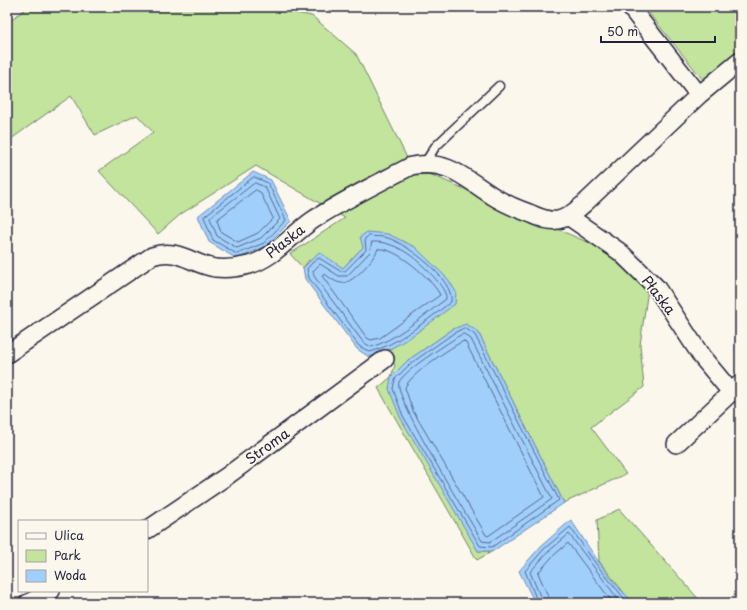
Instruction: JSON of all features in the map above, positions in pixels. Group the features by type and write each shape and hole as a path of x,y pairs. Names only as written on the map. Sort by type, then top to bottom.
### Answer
{"street":[{"path":"630,7 699,95"},
{"name":"Płaska","path":"7,354 152,256 162,252 171,253 215,268 230,268 249,265 276,251 314,219 411,166 425,163 444,166 460,173 496,198 549,221 560,220 568,216 586,202 699,95 740,60"},
{"name":"Płaska","path":"568,216 620,252 656,287 702,357 736,388"},
{"name":"Stroma","path":"148,529 227,476 385,360"},
{"path":"676,444 736,388"},
{"path":"28,603 49,592"}],"lane":[{"path":"425,163 434,147 499,86"}],"green space":[{"path":"28,7 272,7 274,9 312,16 356,54 411,166 608,251 648,289 640,345 644,387 591,427 626,474 564,503 478,332 453,329 407,361 391,377 395,365 386,352 455,303 363,247 343,268 309,260 303,268 290,254 345,218 256,166 181,214 158,234 99,171 153,132 137,115 95,135 71,96 7,142 7,23"},
{"path":"644,7 740,7 740,50 704,81"},
{"path":"391,377 478,551 493,551 477,560 378,388"},
{"path":"619,509 702,603 635,603 628,598 599,561 597,520"}],"water":[{"path":"253,172 271,180 291,221 266,246 237,259 209,242 198,216"},
{"path":"367,232 388,234 415,247 448,279 456,292 455,304 425,327 392,348 369,357 357,349 305,279 303,268 319,252 343,268 363,247 360,237"},
{"path":"466,324 478,332 564,503 493,551 478,551 400,417 389,389 391,377 407,361 453,329"},
{"path":"571,520 609,576 626,596 635,603 535,603 519,571 541,546"}]}
